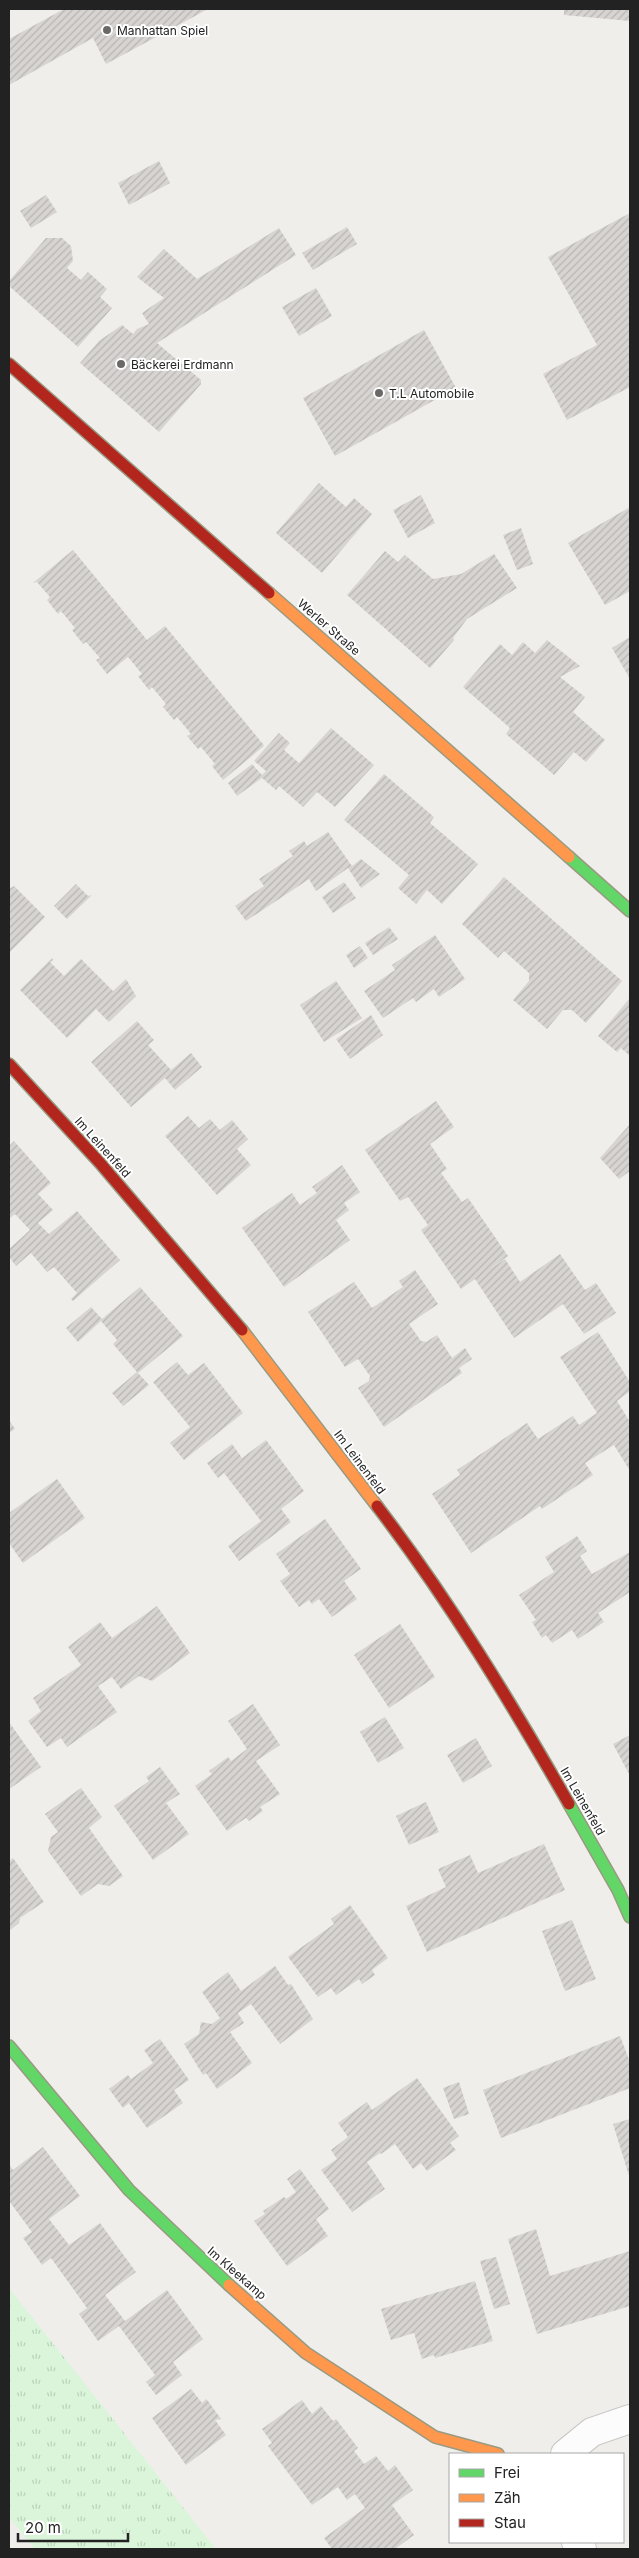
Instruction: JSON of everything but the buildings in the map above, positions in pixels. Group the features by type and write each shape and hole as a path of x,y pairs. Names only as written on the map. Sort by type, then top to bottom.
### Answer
{"street":[{"name":"Werler Straße","path":"9,364 630,911"},
{"name":"Im Leinenfeld","path":"9,1064 100,1163 245,1334 420,1563 509,1700 618,1890 630,1917"},
{"name":"Im Kleekamp","path":"9,2046 129,2190 209,2268 306,2353 371,2393 436,2437 494,2453"},
{"path":"566,2453 592,2432 630,2419"}],"green space":[{"path":"9,2288 216,2549 35,2549 9,2517"}],"traffic: fast":[{"path":"569,857 630,911"},
{"path":"569,1804 618,1890 630,1917"},
{"path":"9,2046 129,2190 229,2285"}],"traffic: slow":[{"path":"269,593 569,857"},
{"path":"242,1330 377,1506"},
{"path":"229,2285 306,2353 435,2437 494,2453"}],"traffic: jam":[{"path":"9,364 269,593"},
{"path":"9,1064 100,1163 242,1330"},
{"path":"377,1506 454,1614 569,1804"}],"place":[{"name":"Manhattan Spiel","path":"107,30"},
{"name":"Bäckerei Erdmann","path":"121,364"},
{"name":"T.L Automobile","path":"379,393"}]}
